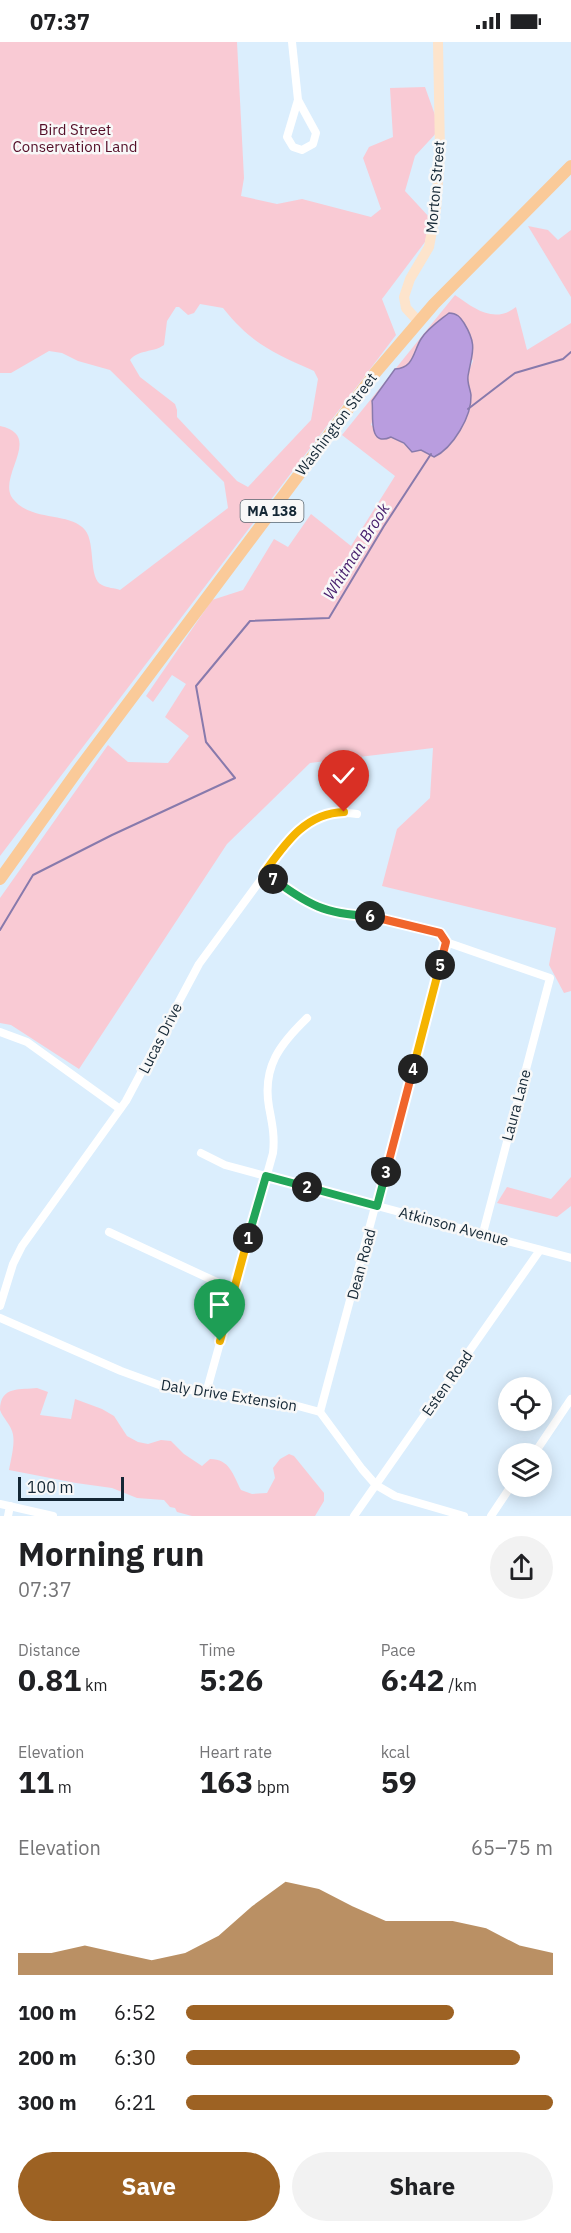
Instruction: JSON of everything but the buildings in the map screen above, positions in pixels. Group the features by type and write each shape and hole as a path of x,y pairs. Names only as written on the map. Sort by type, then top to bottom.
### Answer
{"main road":[{"name":"Washington Street","path":"0,879 353,400 418,321 571,166"}],"street":[{"path":"292,42 298,100 287,137 294,147 302,150 313,144 316,133 298,100"},
{"name":"Morton Street","path":"418,321 406,308 404,297 410,279 429,247 436,209 440,152 438,42"},
{"name":"Lucas Drive","path":"0,1306 13,1264 22,1246 120,1109 136,1083 191,976 264,873 304,825 333,813 357,814"},
{"path":"264,873 307,903 320,909 374,917 440,933 446,942"},
{"name":"Laura Lane","path":"446,942 550,978 483,1233"},
{"name":"Dean Road","path":"320,1412 446,942"},
{"path":"206,1393 274,1142 275,1132 267,1092 270,1071 282,1044 307,1018"},
{"path":"0,1032 27,1042 120,1109"},
{"name":"Atkinson Avenue","path":"201,1153 225,1165 571,1258"},
{"path":"109,1232 234,1290"},
{"name":"Esten Road","path":"354,1516 540,1250"},
{"name":"Daly Drive Extension","path":"0,1318 135,1377 177,1389 294,1405 320,1412"},
{"path":"542,1443 571,1400"},
{"path":"320,1412 376,1485 395,1496 464,1516"},
{"path":"491,1516 504,1497"},
{"path":"0,1504 53,1516"},
{"path":"8,1516 9,1506"}],"green space":[{"name":"Bird Street Conservation Land","path":"0,42 237,42 244,178 241,196 277,204 302,199 371,217 381,209 363,158 369,147 393,137 390,88 425,87 440,129 415,156 405,191 430,218 425,242 382,299 396,335 0,856 0,426 12,431 18,438 18,456 9,487 11,496 28,510 70,520 85,530 90,543 95,576 104,586 120,590 228,508 224,482 110,370 78,361 62,353 49,351 11,373 0,373","holes":["200,304 223,308 253,339 314,371 318,379 311,420 248,487 237,481 177,417 175,404 140,377 130,360 138,354 164,345 167,321 176,307 188,315 194,313"]},
{"path":"528,226 548,230 558,240 571,230 571,297"},
{"path":"455,295 485,313 500,314 516,307 527,350 571,323 571,991 564,993 549,965 556,928 382,886 397,829 430,798 433,748 310,763 227,844 79,1069 11,1025 0,1023 0,898 108,745 128,762 168,763 189,736 165,717 186,684 172,675 153,702 146,696 212,600 243,590 274,539 288,547 311,514 351,546 395,476 342,435 393,372 372,401 374,416 371,425 398,440 412,452 421,450 434,457 448,447 454,439 467,415 470,396 467,377 473,361 449,313 424,335 406,366 395,369"},
{"path":"571,1177 571,1206 557,1217 497,1203 507,1187 551,1199"},
{"path":"37,1388 48,1392 40,1415 71,1419 75,1399 102,1409 114,1416 127,1436 138,1442 148,1444 161,1440 171,1441 184,1454 202,1466 210,1459 222,1462 230,1469 241,1490 252,1494 267,1493 275,1478 273,1468 280,1459 289,1454 294,1456 324,1493 324,1501 315,1516 192,1516 177,1512 164,1500 137,1498 112,1488 9,1470 14,1440 11,1428 0,1410 1,1402 4,1396 13,1390"}],"shaded area":[{"path":"449,313 460,317 471,338 473,349 468,383 471,395 468,412 460,430 448,446 434,457 421,450 412,452 404,443 391,437 378,438 373,428 372,401 395,369 406,366 427,331"}],"waterway":[{"name":"Whitman Brook","path":"468,409 515,373 563,359 571,352"},
{"name":"Whitman Brook","path":"0,930 33,875 112,835 235,778 206,742 196,686 250,621 329,618 384,526 431,454"}],"route":[{"path":"220,1341 266,1176 377,1206 446,942 440,933 374,917 320,909 307,903 264,873 304,825 322,816 344,812"}]}
